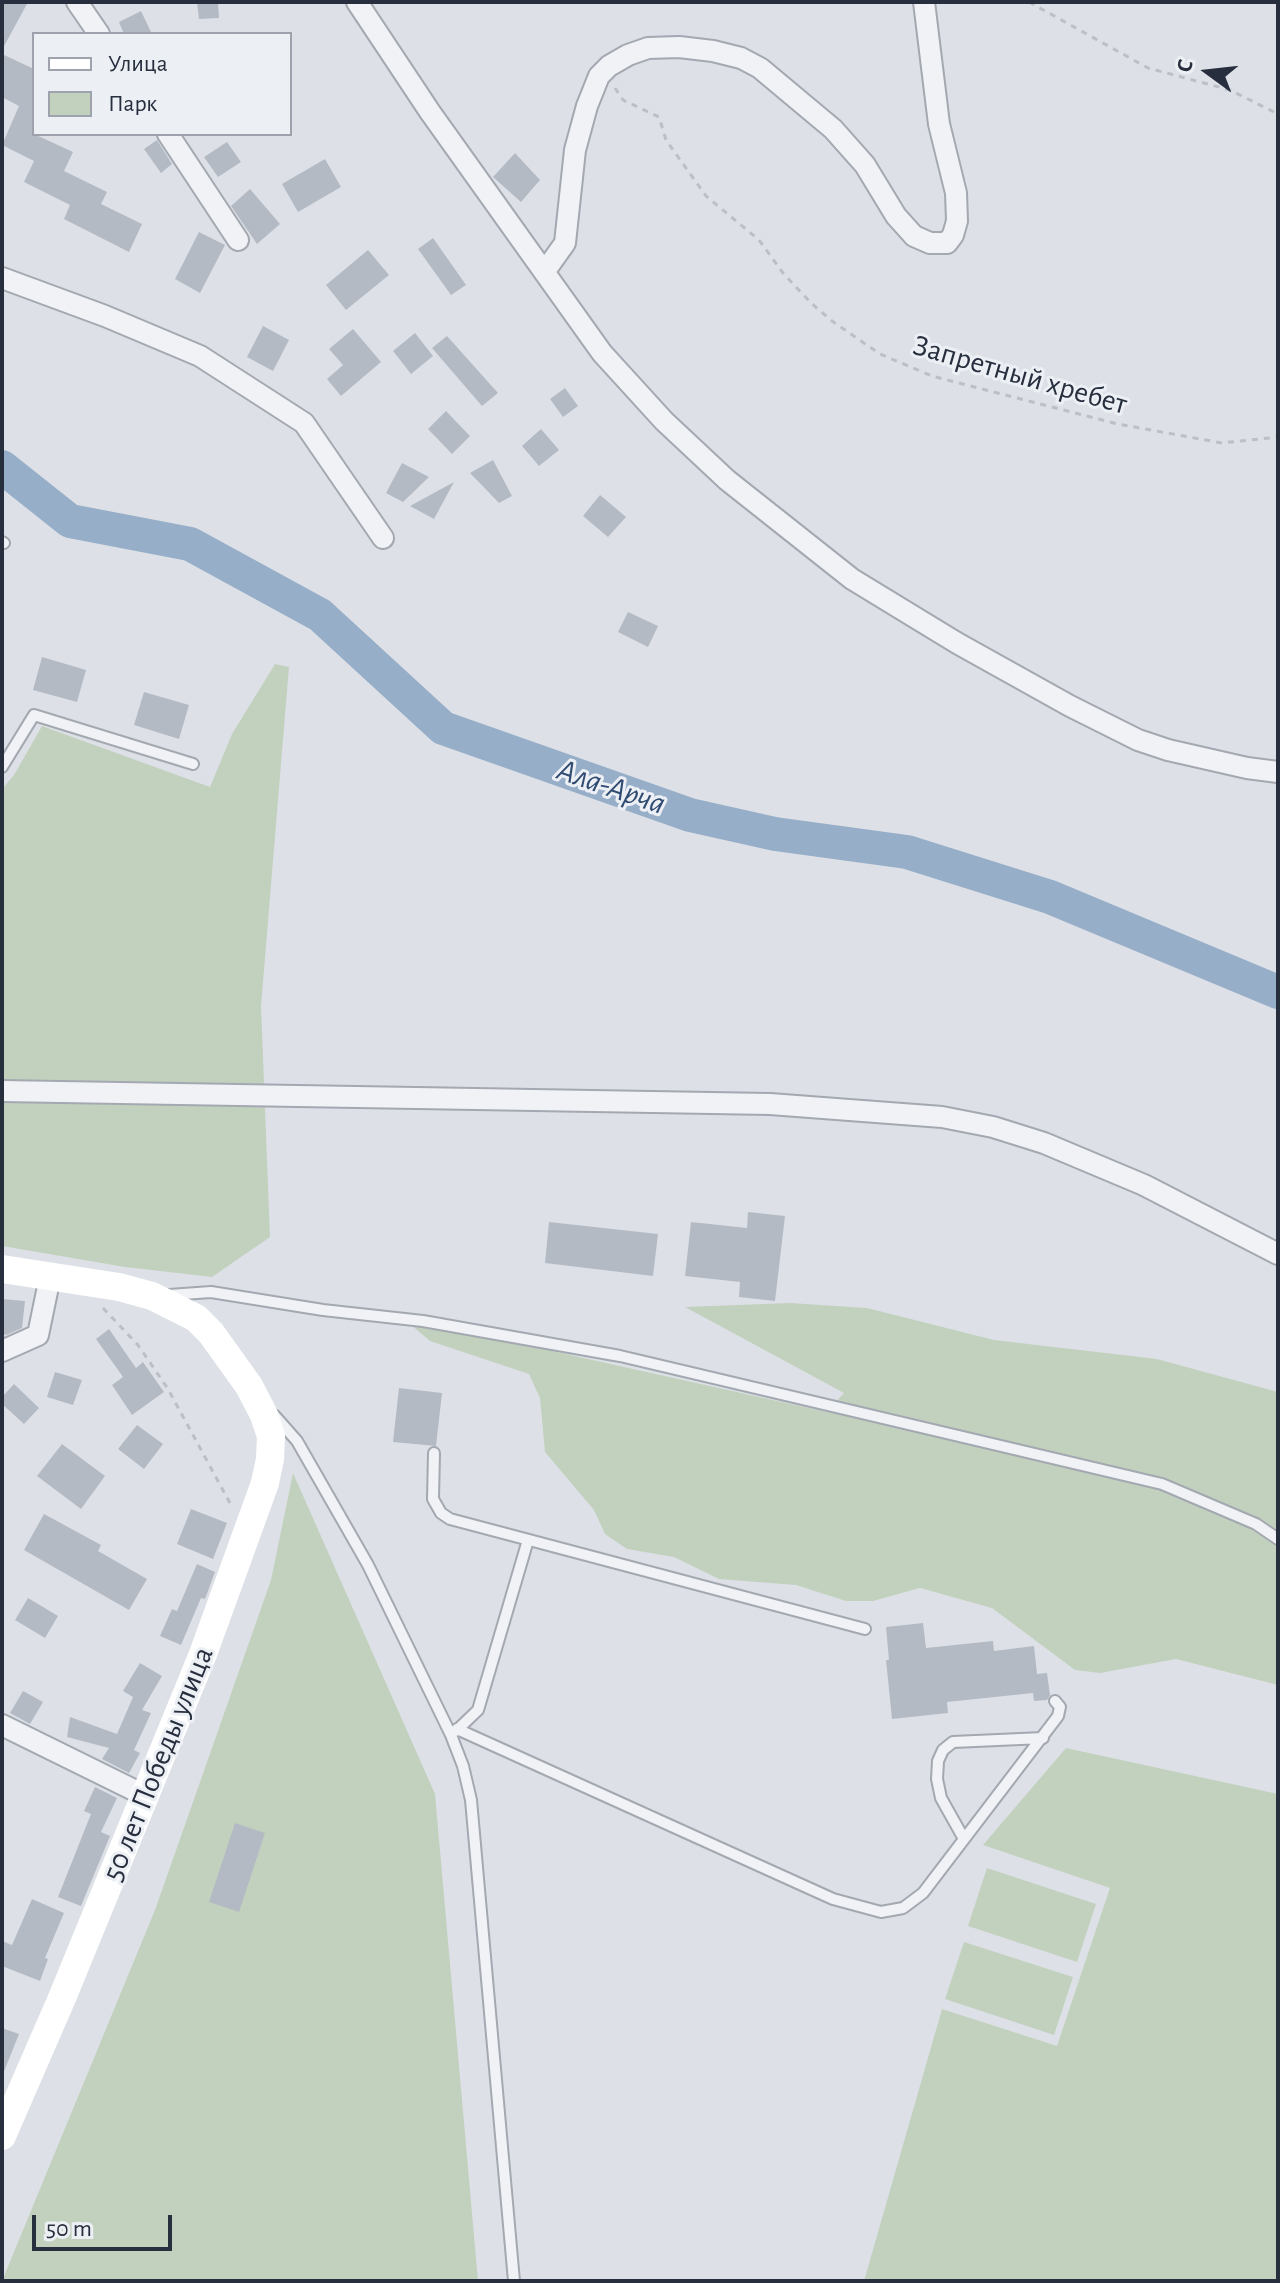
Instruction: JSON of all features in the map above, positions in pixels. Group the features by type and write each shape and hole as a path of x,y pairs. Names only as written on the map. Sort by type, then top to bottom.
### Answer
{"main road":[{"name":"50 лет Победы улица","path":"2,1269 119,1287 152,1296 196,1318 218,1342 249,1386 271,1436 265,1483 252,1521 146,1796 2,2136"}],"street":[{"path":"77,2 98,32"},
{"path":"357,2 439,125 602,353 664,421 727,480 852,579 1070,706 1138,740 1208,760 1278,772"},
{"path":"545,271 565,243 570,180 587,106 599,76 618,61 648,48 679,47 713,51 741,58 760,68 833,129 865,165 896,216 914,236 930,243 947,243 957,221 956,193 939,124 924,2"},
{"path":"169,136 238,240"},
{"path":"2,278 200,356 304,423 383,538"},
{"path":"2,1091 770,1104 942,1117 993,1127 1044,1143 1144,1185 1278,1254"},
{"path":"2,1351 38,1335 50,1277"},
{"path":"2,1725 146,1796"}],"lane":[{"path":"2,767 34,715 193,764"},
{"path":"152,1296 211,1292 323,1310 423,1321 620,1356 1162,1484 1256,1524 1278,1539"},
{"path":"249,1386 297,1441 368,1565 454,1732 471,1800 514,2281"},
{"path":"434,1453 433,1499 441,1513 450,1519 865,1629"},
{"path":"454,1732 478,1710 528,1540"},
{"path":"454,1732 833,1899 881,1912 903,1908 923,1893 1043,1738 1058,1716 1060,1707 1055,1701"},
{"path":"964,1839 941,1798 937,1779 938,1761 943,1750 953,1742 1043,1738"}],"path":[{"path":"1029,2 1148,68 1230,90 1278,114"},
{"name":"Запретный хребет","path":"618,61 622,70 613,81 617,94 631,105 659,117 666,140 706,196 759,240 783,273 811,303 843,330 880,354 932,376 1118,424 1222,443 1278,437"},
{"path":"103,1307 138,1345 168,1389 239,1517 252,1521"}],"green space":[{"path":"275,664 289,667 261,1006 270,1237 212,1277 125,1267 2,1246 2,789 14,775 42,726 210,787 232,734"},
{"path":"790,1303 867,1308 994,1340 1157,1359 1278,1392 1278,1685 1176,1659 1100,1673 1075,1670 992,1608 920,1588 873,1601 846,1601 796,1585 719,1579 674,1557 627,1549 605,1534 594,1510 545,1452 540,1398 529,1374 430,1341 410,1324 435,1325 827,1412 844,1393 685,1307"},
{"path":"293,1473 435,1794 478,2281 2,2281 155,1910 271,1580"},
{"path":"1066,1748 1278,1794 1278,2281 864,2281 942,2009 1057,2046 1110,1888 983,1845"},
{"path":"987,1868 1096,1904 1077,1962 968,1926"},
{"path":"964,1942 1073,1977 1054,2035 945,1999"}],"building":[{"path":"2,2 28,2 2,50"},
{"path":"197,2 218,2 219,18 199,19"},
{"path":"141,11 151,32 123,32 119,22"},
{"path":"2,54 32,68 32,136 73,152 64,171 107,192 101,204 142,224 129,252 64,219 70,205 24,182 34,161 2,145 19,106 2,97"},
{"path":"157,140 172,164 161,173 144,149"},
{"path":"227,142 241,162 218,177 204,157"},
{"path":"515,153 540,180 521,202 493,177"},
{"path":"325,159 341,187 298,212 282,184"},
{"path":"250,189 280,224 257,244 231,206"},
{"path":"199,232 225,245 200,293 175,279"},
{"path":"433,238 466,285 451,295 418,249"},
{"path":"368,250 389,275 346,310 326,285"},
{"path":"263,326 289,340 273,371 247,357"},
{"path":"353,329 381,362 341,396 327,379 343,365 329,349"},
{"path":"415,333 433,356 411,374 393,351"},
{"path":"447,336 498,393 482,406 432,348"},
{"path":"565,388 578,406 563,417 550,399"},
{"path":"446,411 470,436 452,454 428,429"},
{"path":"541,429 559,450 539,466 522,446"},
{"path":"493,460 512,496 499,503 470,473"},
{"path":"402,463 429,477 403,502 386,493"},
{"path":"454,482 434,519 410,506"},
{"path":"600,495 626,517 608,537 583,516"},
{"path":"628,612 658,626 648,647 618,632"},
{"path":"42,657 86,670 77,702 33,690"},
{"path":"144,692 189,705 179,739 134,725"},
{"path":"748,1212 785,1216 775,1301 739,1297 740,1282 685,1276 691,1222 747,1228"},
{"path":"549,1222 658,1234 653,1276 545,1263"},
{"path":"2,1299 25,1301 22,1328 6,1335 2,1334"},
{"path":"109,1329 136,1368 143,1362 164,1392 132,1415 112,1385 123,1377 96,1339"},
{"path":"55,1372 82,1380 73,1405 47,1397"},
{"path":"14,1384 39,1408 24,1424 2,1404 2,1397"},
{"path":"399,1388 442,1393 436,1446 393,1442"},
{"path":"137,1425 163,1444 144,1469 118,1449"},
{"path":"62,1444 105,1476 81,1509 37,1476"},
{"path":"191,1509 227,1523 213,1559 177,1544"},
{"path":"44,1514 101,1545 98,1551 147,1579 129,1610 24,1550"},
{"path":"197,1564 215,1572 181,1645 160,1636 172,1609 177,1611"},
{"path":"28,1598 58,1616 45,1638 15,1620"},
{"path":"923,1623 926,1648 993,1641 994,1651 1034,1646 1037,1674 1047,1673 1050,1695 1047,1700 1034,1701 1033,1693 947,1702 948,1713 892,1719 886,1627"},
{"path":"140,1663 162,1676 142,1710 151,1713 134,1750 140,1753 129,1773 102,1759 109,1748 67,1737 70,1717 117,1734 133,1697 123,1691"},
{"path":"23,1691 43,1702 30,1724 10,1713"},
{"path":"95,1787 117,1798 101,1832 110,1836 81,1906 58,1897 91,1814 84,1811"},
{"path":"235,1823 265,1833 239,1912 209,1902"},
{"path":"32,1899 64,1913 45,1958 48,1959 40,1981 2,1966 2,1941 12,1945"},
{"path":"2,2028 19,2034 3,2074 2,2074"}],"waterway":[{"name":"Ала-Арча","path":"2,467 70,521 190,544 320,615 443,728 690,815 775,834 907,852 1050,897 1278,992"}]}
